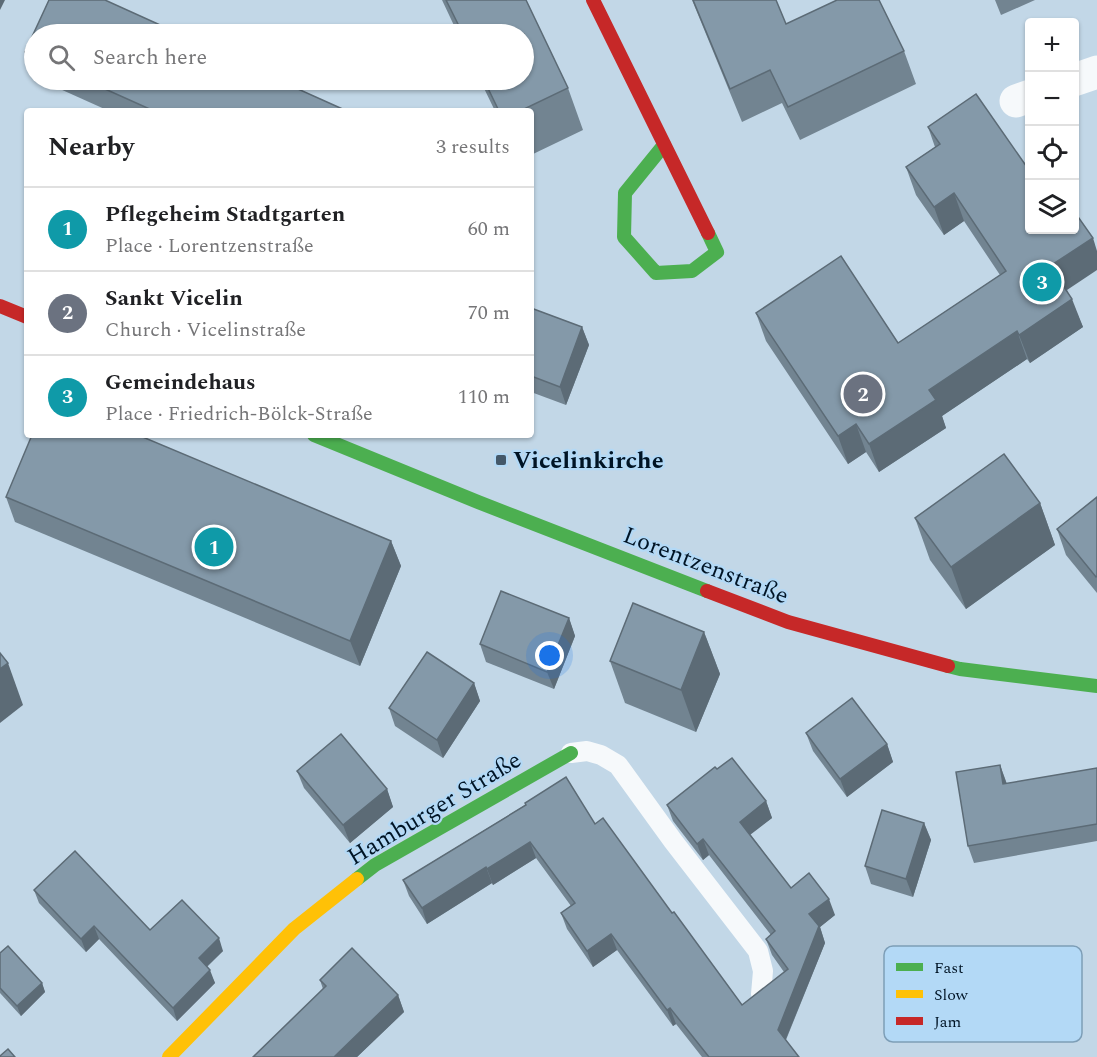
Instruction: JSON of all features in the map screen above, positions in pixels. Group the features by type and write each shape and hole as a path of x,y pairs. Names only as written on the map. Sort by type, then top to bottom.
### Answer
{"street":[{"path":"593,0 717,252 692,271 656,273 624,237 625,193 664,145"},
{"path":"1079,78 1097,72"},
{"path":"0,306 24,316"},
{"name":"Lorentzenstraße","path":"321,438 478,502 788,622 960,669 1097,686"},
{"name":"Hamburger Straße","path":"169,1057 294,929 375,865 571,753"}],"lane":[{"path":"571,753 587,751 601,755 618,765 758,951 763,971 761,994"}],"building":[{"path":"49,0 105,0 158,24 38,24"},
{"path":"446,0 526,0 568,88 526,108 498,108 489,90 534,90 534,24 458,24"},
{"path":"693,0 776,0 786,24 837,0 879,0 904,51 788,107 770,70 730,89"},
{"path":"107,90 300,90 340,108 147,108"},
{"path":"976,94 1025,164 1025,234 1079,234 1079,218 1093,238 1050,266 1072,299 1019,335 1017,331 929,390 936,400 869,444 856,424 838,436 756,313 841,256 898,343 1006,271 954,193 934,207 906,167 940,144 928,127"},
{"path":"534,309 582,327 560,387 534,377"},
{"path":"31,438 145,438 391,541 350,641 6,497"},
{"path":"1004,454 1040,503 951,567 915,518"},
{"path":"1097,497 1097,576 1096,577 1057,529"},
{"path":"501,591 569,618 547,672 480,644"},
{"path":"633,603 704,632 681,690 610,661"},
{"path":"427,652 474,683 437,740 389,708"},
{"path":"0,653 8,663 0,669"},
{"path":"852,698 887,744 840,779 806,733"},
{"path":"341,734 387,789 343,825 297,771"},
{"path":"732,758 766,801 740,822 791,888 809,873 829,899 809,914 819,926 778,1030 799,1057 709,1057 670,1008 667,1010 611,934 587,951 561,913 575,903 530,842 422,908 403,880 526,805 525,803 566,777 595,824 603,818 742,1005 788,969 766,939 775,931 703,839 697,844 667,805 715,767 717,769"},
{"path":"1000,765 1003,784 1097,768 1097,824 968,846 956,772"},
{"path":"882,810 924,823 906,879 865,866"},
{"path":"75,851 150,930 182,900 219,938 199,958 210,970 173,1008 94,926 81,939 34,890"},
{"path":"8,946 42,983 17,1006 0,988 0,953"},
{"path":"352,948 398,995 334,1057 253,1057 326,986 320,980"},
{"path":"8,1049 15,1057 0,1057 0,1056"}],"traffic: fast":[{"path":"664,145 625,193 624,237 656,273 692,271 717,252 708,233"},
{"path":"321,438 707,591"},
{"path":"948,666 1097,686"},
{"path":"357,879 375,865 571,753"}],"traffic: slow":[{"path":"169,1057 294,929 357,879"}],"traffic: jam":[{"path":"593,0 708,233"},
{"path":"0,306 24,316"},
{"path":"707,591 788,622 948,666"}],"place":[{"name":"Gemeindehaus","path":"1042,282"},
{"name":"Sankt Vicelin","path":"863,394"},
{"name":"Vicelinkirche","path":"501,460"},
{"name":"Pflegeheim Stadtgarten","path":"214,547"}]}
